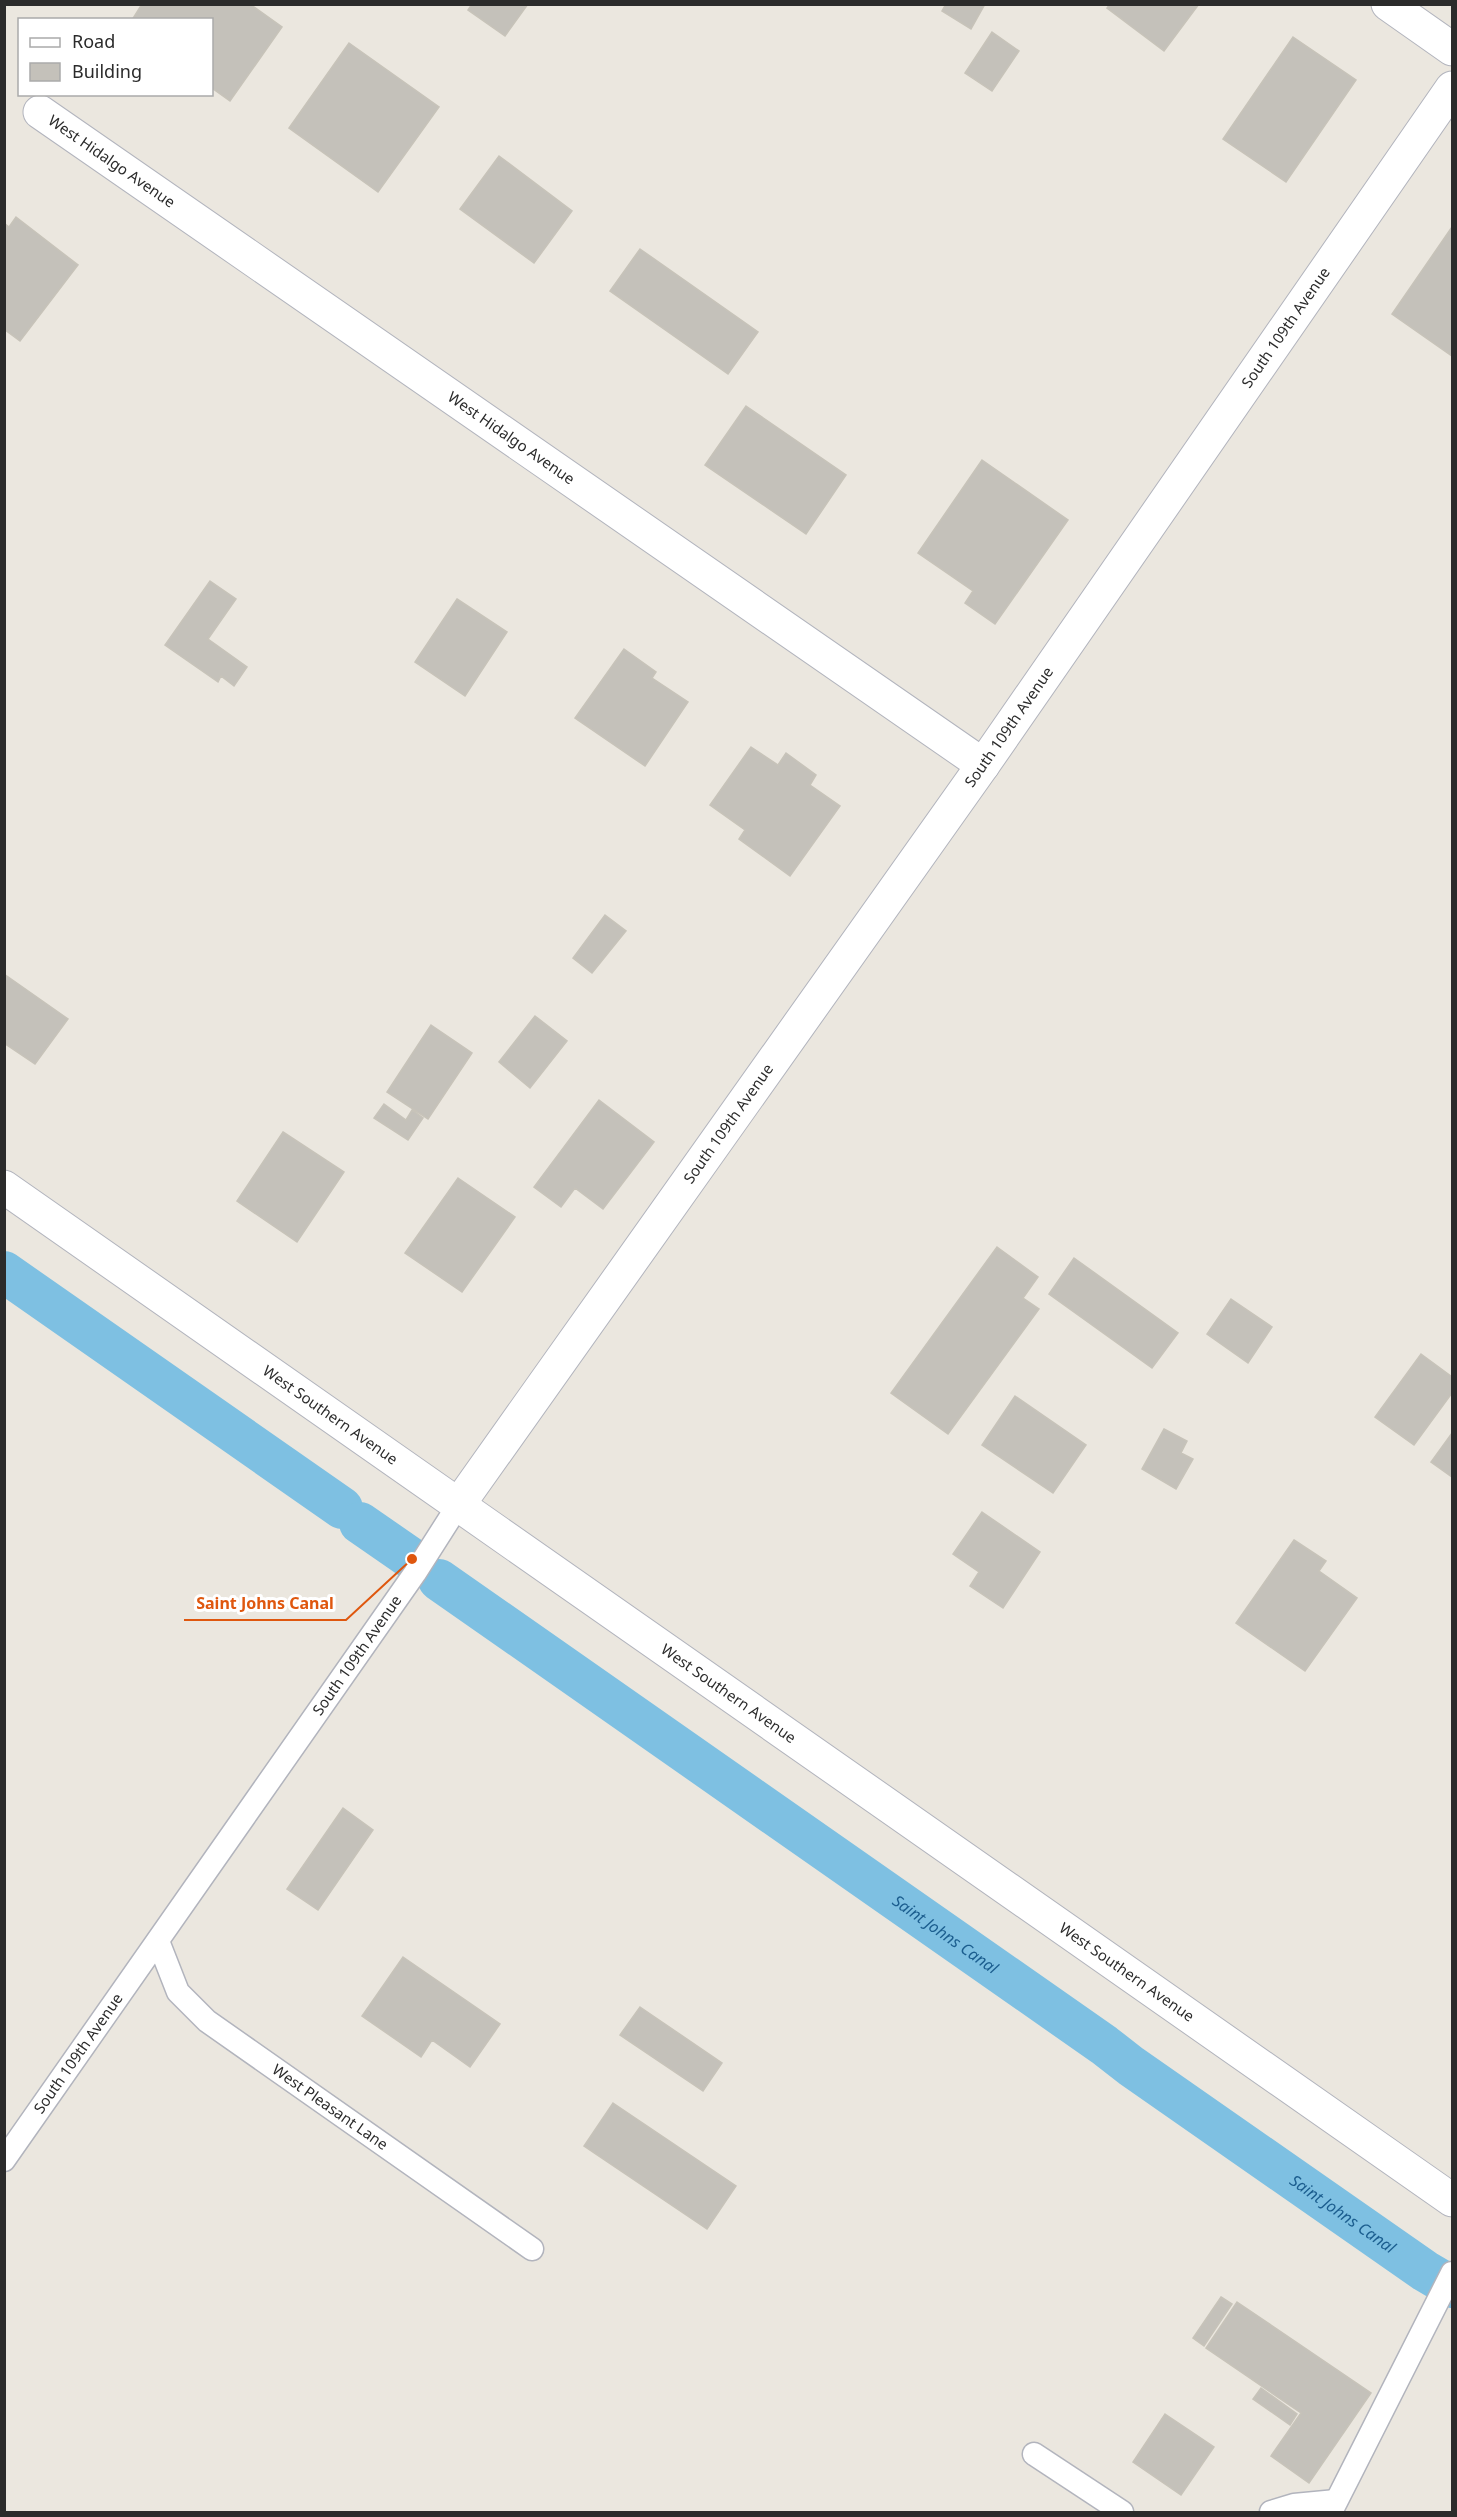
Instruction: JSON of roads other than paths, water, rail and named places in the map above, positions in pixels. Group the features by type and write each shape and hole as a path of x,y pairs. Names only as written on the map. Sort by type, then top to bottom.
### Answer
{"street":[{"path":"1388,4 1452,49"},
{"name":"South 109th Avenue","path":"459,1504 983,765 1452,88"},
{"name":"West Hidalgo Avenue","path":"40,112 983,765"},
{"name":"West Southern Avenue","path":"4,1186 1452,2200"}],"lane":[{"name":"South 109th Avenue","path":"4,2160 416,1573 459,1504"},
{"name":"West Pleasant Lane","path":"158,1941 178,1992 207,2021 532,2250"},
{"path":"1270,2512 1294,2505 1334,2507 1452,2273"},
{"path":"1034,2454 1122,2512"}],"waterway":[{"name":"Saint Johns Canal","path":"4,1272 342,1508"},
{"name":"Saint Johns Canal","path":"360,1523 412,1559"},
{"name":"Saint Johns Canal","path":"439,1580 1131,2066 1425,2271 1452,2287"}],"place":[{"name":"Saint Johns Canal","path":"412,1559"}]}
